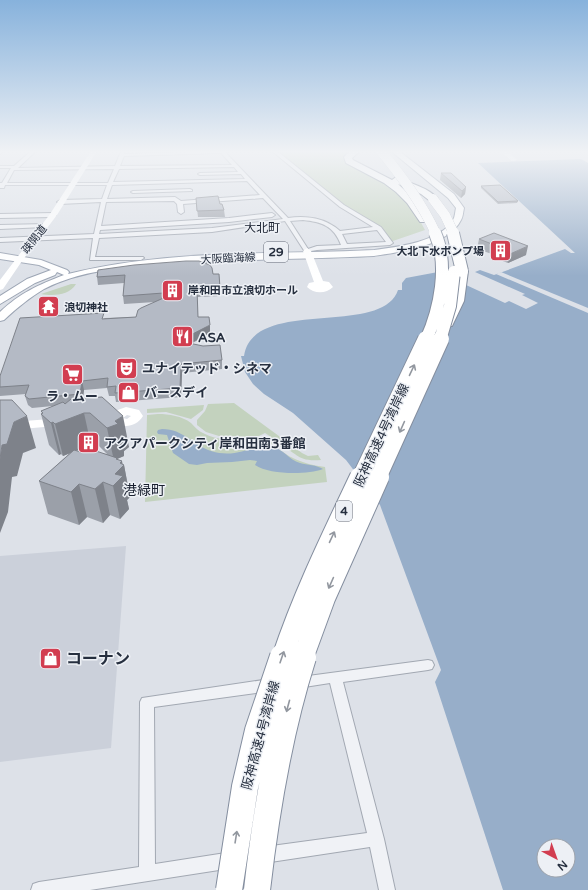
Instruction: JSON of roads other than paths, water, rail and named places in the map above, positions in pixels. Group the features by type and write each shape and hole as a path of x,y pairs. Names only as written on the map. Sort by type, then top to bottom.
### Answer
{"highway":[{"name":"4","path":"402,193 413,202 435,243 443,271"},
{"name":"阪神高速4号湾岸線","path":"229,890 245,787 258,731 276,672 309,587 428,335 440,299 443,271 440,244 430,220 413,193"},
{"name":"阪神高速4号湾岸線","path":"257,890 268,796 279,741 292,691 308,642 327,593 432,360 447,323 454,282 454,268 445,230 434,210 420,193"},
{"name":"4","path":"422,193 432,199 450,225 460,256 461,278 458,300 447,323"}],"main road":[{"name":"大阪臨海線","path":"0,318 21,298 40,288 73,275 112,267 162,262 352,250 392,246 423,238 444,228 450,214 448,204 435,193"},
{"name":"大阪臨海線","path":"0,300 32,281 63,271 96,263 141,258 308,253 374,253 403,249 440,236 454,226 460,213 460,208 446,193"},
{"path":"0,256 41,263 63,271"},
{"path":"21,298 36,285 63,271 118,263 156,260 162,262"}],"street":[{"name":"疎開道","path":"0,287 19,259 53,215 66,193"},
{"path":"106,193 92,259 141,258"},
{"path":"132,200 133,193"},
{"path":"190,193 191,202"},
{"path":"261,193 284,216 308,253 319,282"},
{"path":"308,253 317,248 390,243 379,228 342,206 325,193"},
{"path":"180,203 264,196"},
{"path":"58,205 132,200 176,199 180,203 181,212"},
{"path":"0,216 53,215"},
{"path":"98,228 284,216 309,219 332,228 339,233 345,246"},
{"path":"0,240 224,229 284,216"},
{"path":"0,227 45,225"},
{"path":"339,233 377,228"},
{"path":"103,419 117,418"},
{"path":"0,427 74,421"},
{"path":"147,873 147,702 428,665"},
{"path":"335,677 376,839 387,890"},
{"path":"39,890 376,839"}],"water":[{"path":"510,193 588,193 588,890 503,890 435,682 441,670 380,505 346,460 293,413 264,394 253,384 245,372 241,356 244,356 253,338 270,327 292,321 345,316 368,312 387,304 398,290 402,290 402,283 406,278 438,272 505,303 509,301 526,309 538,303 522,295 525,294 475,272 480,270 494,275 565,249 571,253 575,253"},
{"path":"162,429 182,434 198,445 211,451 220,453 236,453 256,448 271,447 303,464 323,469 298,473 270,471 255,465 257,461 250,460 197,465 189,464 173,453 167,435 158,434 158,430"}],"place":[{"name":"大北下水ポンプ場","path":"500,251"},
{"name":"岸和田市立浪切ホール","path":"173,290"},
{"name":"浪切神社","path":"49,307"},
{"name":"ASA","path":"182,337"},
{"name":"ユナイテッド・シネマ","path":"126,368"},
{"name":"ラ・ムー","path":"72,374"},
{"name":"バースデイ","path":"129,392"},
{"name":"アクアパークシティ岸和田南3番館","path":"88,443"},
{"name":"コーナン","path":"50,658"}],"district":[{"name":"大北町","path":"262,228"},
{"name":"港緑町","path":"144,490"}]}
